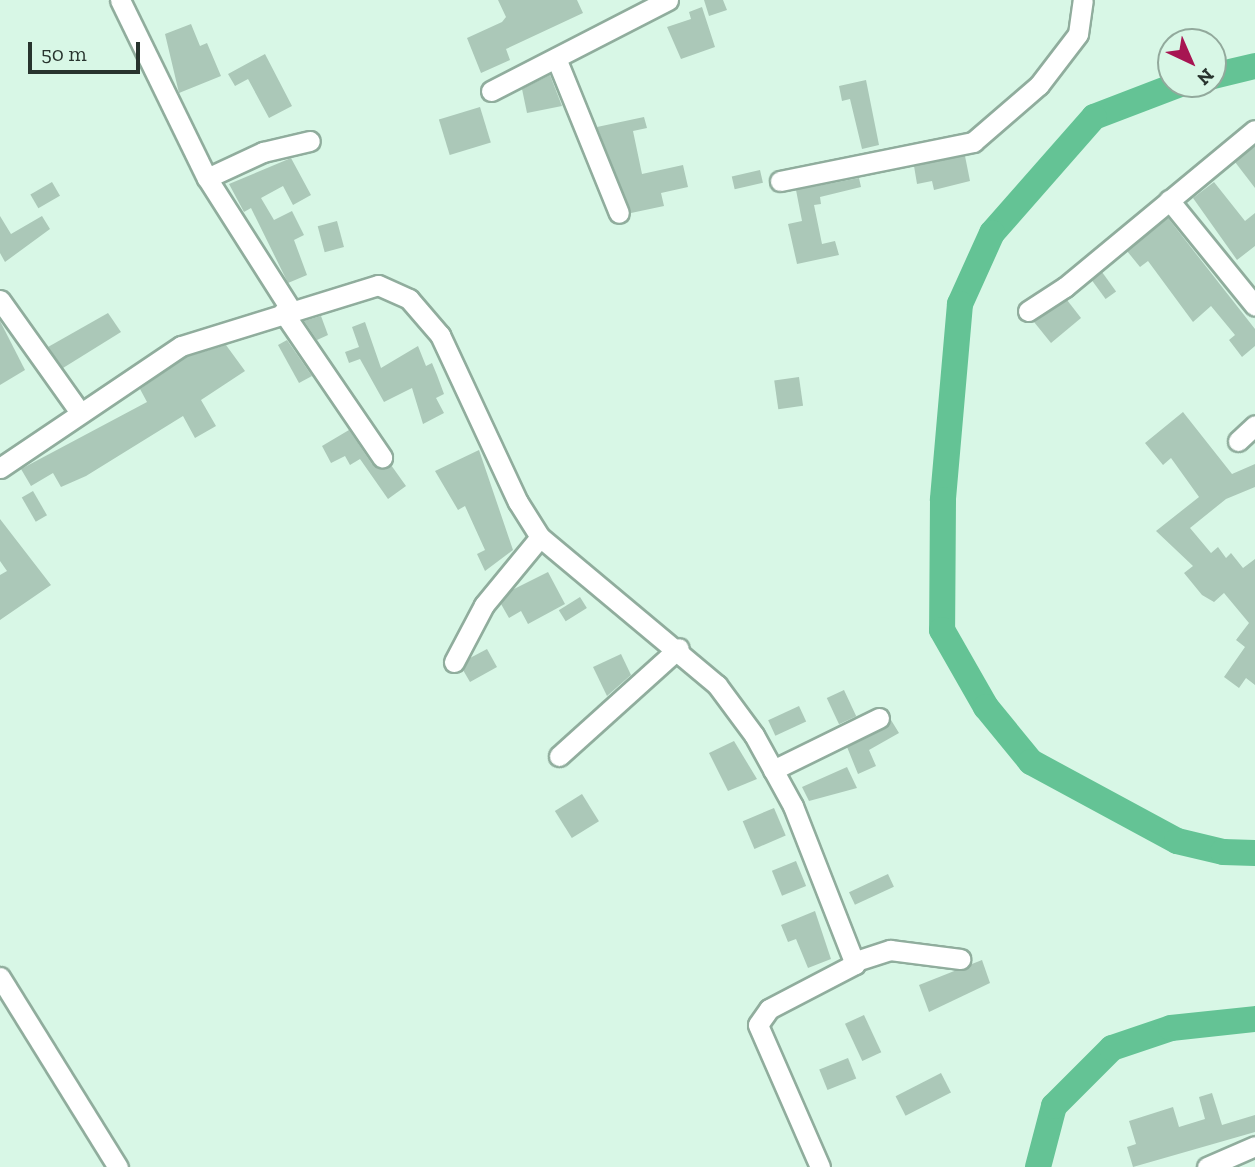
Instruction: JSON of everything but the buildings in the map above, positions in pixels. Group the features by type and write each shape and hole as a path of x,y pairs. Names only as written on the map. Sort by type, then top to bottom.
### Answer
{"street":[{"path":"120,0 207,178 287,311 382,457"},
{"path":"491,92 668,0"},
{"path":"780,181 973,142 1040,85 1078,34 1083,0"},
{"path":"556,58 619,212"},
{"path":"1028,311 1065,287 1255,130"},
{"path":"207,178 263,152 310,141"},
{"path":"1169,200 1249,284 1255,306"},
{"path":"0,468 79,411 181,346 287,311 382,285 417,306 449,352 510,486 541,537 678,648 728,698 773,770 856,961"},
{"path":"0,300 79,411"},
{"path":"1238,441 1255,425"},
{"path":"454,662 484,605 541,537"},
{"path":"559,756 678,648"},
{"path":"773,770 879,718"},
{"path":"821,1167 758,1021 769,1009 846,972 856,961 890,950 960,959"},
{"path":"0,977 118,1167"},
{"path":"1207,1167 1255,1146"}],"waterway":[{"path":"1227,73 1255,66"},
{"path":"1157,93 1094,117 992,233 960,304 943,500 942,630 986,707 1031,762 1177,841 1223,852 1255,853"},
{"path":"1038,1167 1054,1106 1112,1048 1171,1028 1255,1019"}]}
